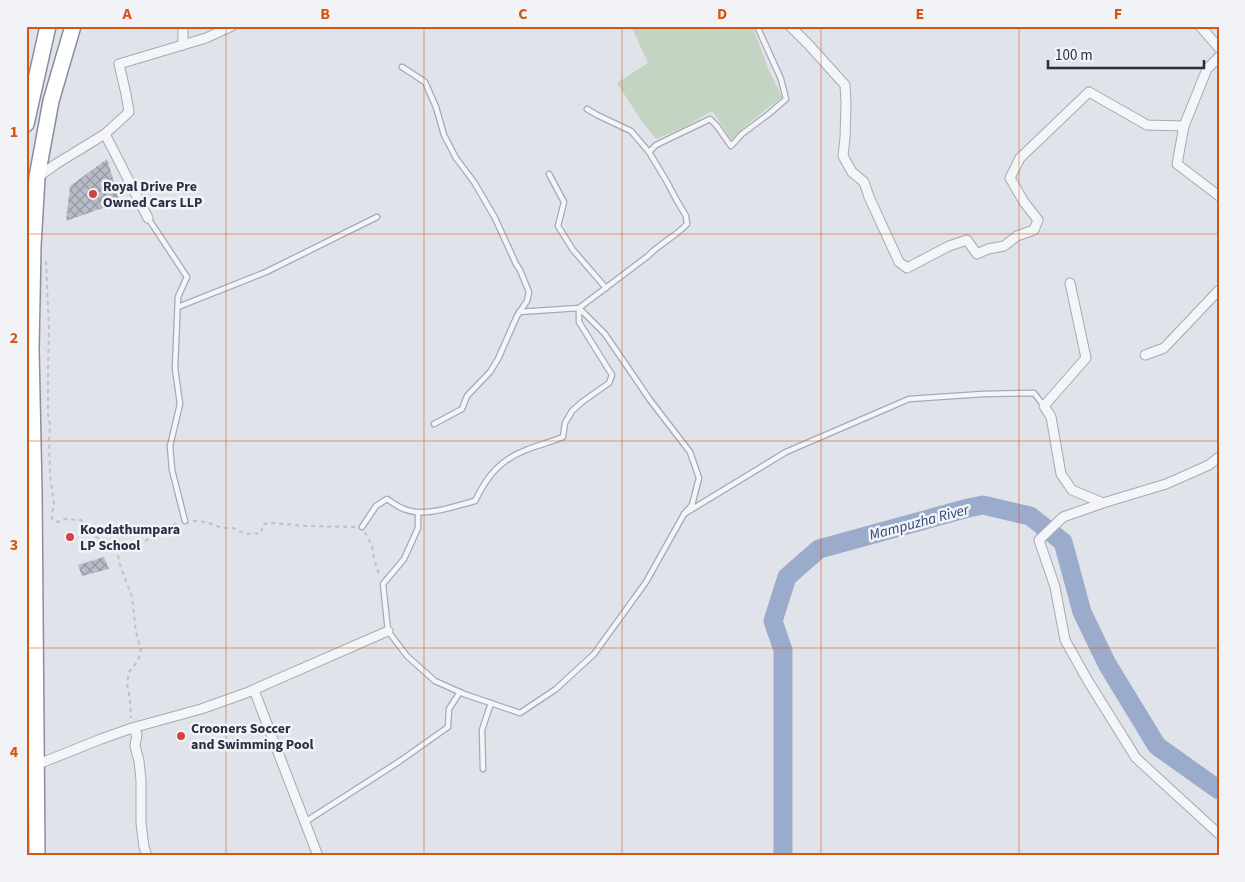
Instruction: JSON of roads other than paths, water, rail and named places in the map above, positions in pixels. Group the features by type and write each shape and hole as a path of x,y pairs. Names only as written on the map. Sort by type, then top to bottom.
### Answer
{"highway":[{"path":"26,124 48,26"},
{"path":"37,856 31,349 33,246 37,177 51,100 73,26"}],"street":[{"path":"183,26 183,45"},
{"path":"37,177 105,134 129,112 119,64 206,38 232,26"},
{"path":"790,26 845,85 846,103 843,156 852,172 864,182 899,262 907,268 949,246 967,240 977,254 988,249 1004,246 1017,236 1034,230 1038,220 1024,202 1010,178 1020,158 1089,92 1148,125 1184,126"},
{"path":"1200,26 1219,48"},
{"path":"1219,57 1207,69 1184,126 1177,164 1219,196"},
{"path":"105,134 148,218"},
{"path":"1070,283 1086,358 1044,406 1051,417 1061,474 1072,490 1103,503"},
{"path":"1145,355 1164,348 1219,290"},
{"path":"1219,458 1209,465 1166,484 1063,517 1039,540 1055,587 1065,640 1098,696 1136,758 1219,834"},
{"path":"36,765 101,738 201,709 254,690 388,630"},
{"path":"254,690 318,856"},
{"path":"132,728 137,734 136,746 141,780 141,823 147,856"}],"lane":[{"path":"649,152 656,145 710,119 731,146 742,134 786,99 781,78 757,26"},
{"path":"402,67 425,82 436,107 444,135 456,158 474,182 495,218 529,292 527,301 519,312 498,359 490,372 467,396 462,409 434,424"},
{"path":"519,312 579,308 679,233 687,224 686,216 649,152 631,131 587,109"},
{"path":"549,174 564,202 558,226 574,250 606,288"},
{"path":"178,307 266,272 377,217"},
{"path":"148,218 188,277 178,297 175,368 180,404 170,446 172,470 185,521"},
{"path":"362,527 376,506 387,499 404,509 418,513 431,512 475,501 483,484 507,459 563,437 565,423 572,411 609,383 612,376 579,322 579,308"},
{"path":"418,513 418,528 404,559 383,584 388,630 407,656 435,681 520,713 556,689 594,654 646,582 684,514 692,505 699,478 690,452 650,400 605,334 579,308"},
{"path":"684,514 786,452 909,399 1034,393 1044,406"},
{"path":"305,822 400,762 448,727 449,709 460,692"},
{"path":"483,769 482,730 491,703"}],"waterway":[{"name":"Mampuzha River","path":"783,856 783,650 773,621 787,577 819,549 983,505 1030,516 1063,542 1082,612 1107,664 1157,746 1219,790"}],"place":[{"name":"Royal Drive Pre Owned Cars LLP","path":"93,194"},
{"name":"Koodathumpara LP School","path":"70,537"},
{"name":"Crooners Soccer and Swimming Pool","path":"181,736"}]}
